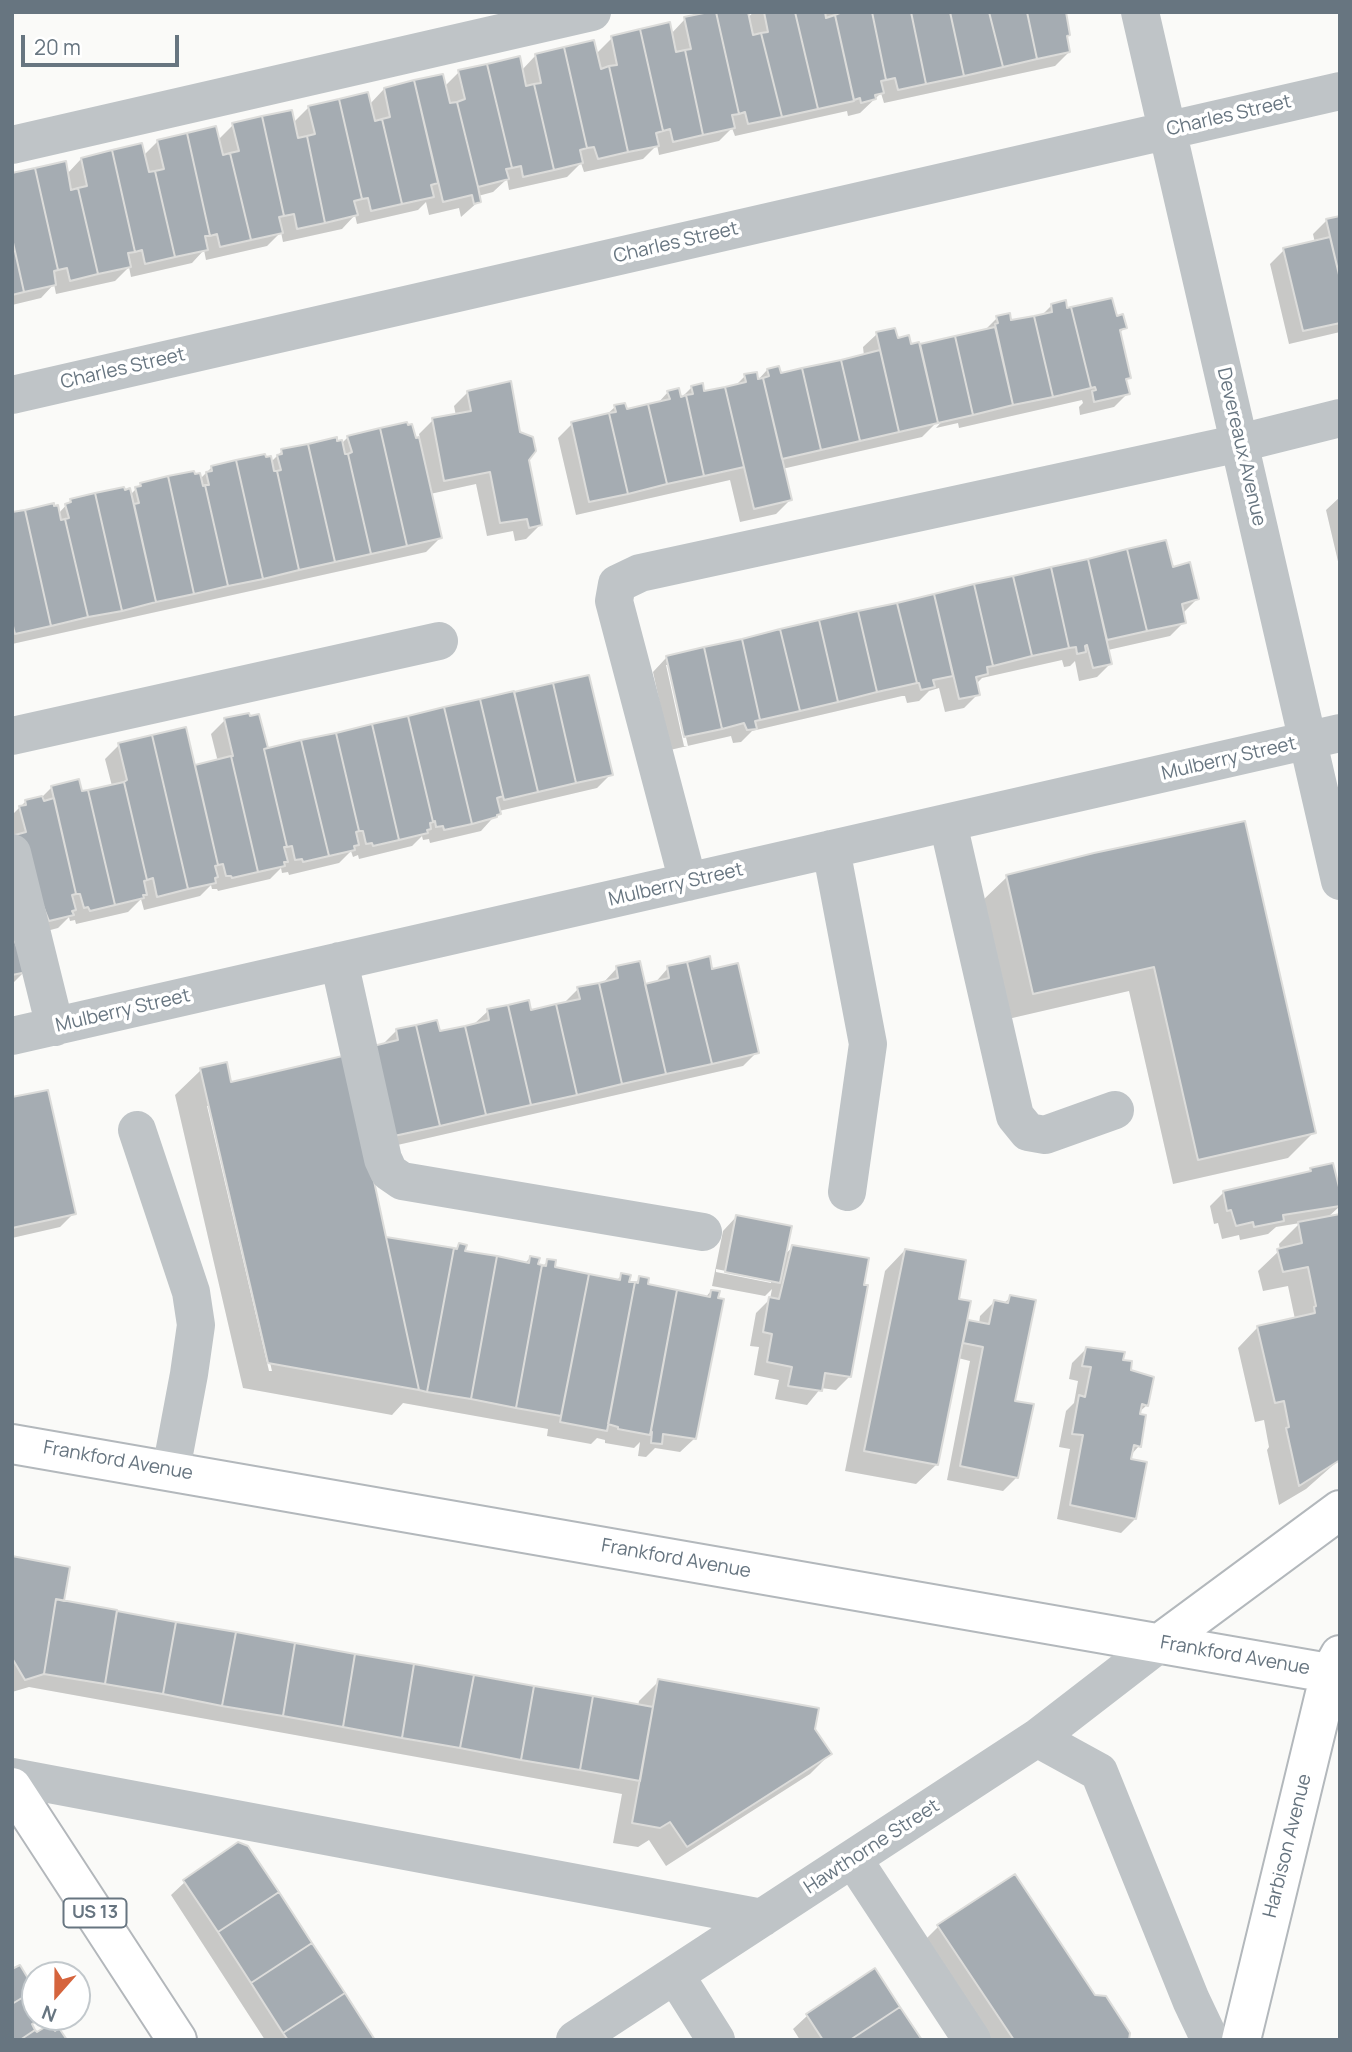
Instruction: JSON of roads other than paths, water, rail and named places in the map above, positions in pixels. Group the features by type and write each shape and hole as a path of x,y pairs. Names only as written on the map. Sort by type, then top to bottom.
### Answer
{"main road":[{"name":"Frankford Avenue","path":"12,1444 1160,1643 1336,1668"},
{"path":"1160,1643 1340,1510"},
{"name":"Harbison Avenue","path":"1241,2040 1336,1668"},
{"name":"US 13","path":"12,1787 177,2040"}],"street":[{"path":"12,145 592,12"},
{"name":"Devereaux Avenue","path":"1140,12 1240,443 1323,737 1340,881"},
{"name":"Charles Street","path":"12,395 1340,91"},
{"path":"688,882 614,601 618,584 640,573 1240,443 1340,418"},
{"path":"12,736 439,641"},
{"name":"Mulberry Street","path":"12,1036 1323,737"},
{"path":"948,823 960,865 1015,1116 1028,1132 1045,1135 1115,1110"},
{"path":"831,849 868,1044 847,1192"},
{"path":"12,853 55,1027"},
{"path":"339,961 383,1159 389,1172 402,1181 703,1232"},
{"path":"137,1130 191,1292 196,1325 190,1374 171,1470"},
{"name":"Hawthorne Street","path":"575,2040 1037,1738 1160,1643"},
{"path":"1037,1738 1098,1772 1185,1987 1210,2040"},
{"path":"12,1777 762,1918"},
{"path":"853,1859 972,2040"},
{"path":"675,1975 716,2040"}]}
